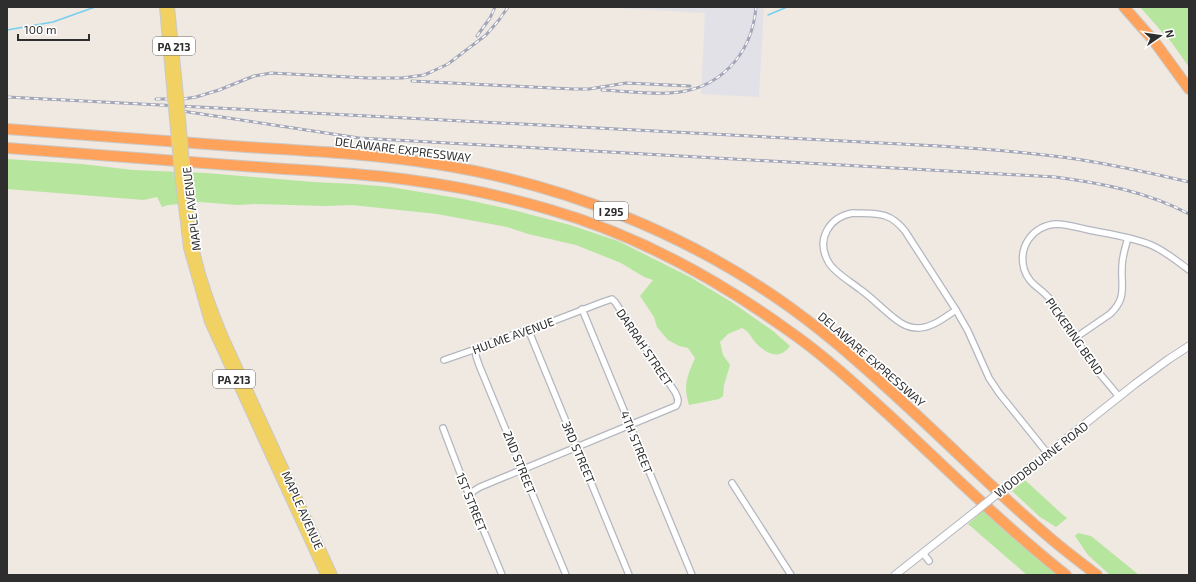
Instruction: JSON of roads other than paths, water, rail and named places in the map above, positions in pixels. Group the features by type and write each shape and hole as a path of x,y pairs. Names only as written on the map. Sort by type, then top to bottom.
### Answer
{"highway":[{"path":"1124,7 1157,46 1189,89"},
{"path":"1132,7 1189,78"},
{"name":"DELAWARE EXPRESSWAY","path":"7,129 342,154 432,163 517,181 563,194 618,214 658,231 703,253 793,309 846,351 1026,517 1059,546 1096,575"},
{"name":"I 295","path":"7,148 354,174 414,180 493,194 552,210 609,231 652,249 708,278 761,310 803,341 857,385 1002,520 1066,575"}],"main road":[{"name":"MAPLE AVENUE","path":"164,7 175,86"},
{"name":"MAPLE AVENUE","path":"170,7 188,248 208,322 325,575"},
{"name":"MAPLE AVENUE","path":"183,174 192,234 200,273 208,300 333,575"},
{"name":"WOODBOURNE ROAD","path":"895,575 1119,397 1169,359 1189,346"}],"street":[{"path":"956,310 924,328 915,328 900,322 862,290 835,270 829,263 825,256 824,241 826,232 838,218 846,214 880,214 898,222 956,310 968,331 989,378 1048,454"},
{"name":"PICKERING BEND","path":"1119,397 1091,363 1050,299 1034,285 1026,274 1022,257 1028,241 1038,229 1056,224 1070,226 1128,238 1151,245 1189,270"},
{"path":"1075,338 1115,310 1121,300 1123,288 1122,261 1128,238"},
{"name":"DARRAH STREET","path":"582,309 610,299 613,300 678,397 676,406 630,426"},
{"name":"HULME AVENUE","path":"444,360 582,309"},
{"name":"4TH STREET","path":"582,309 692,575"},
{"name":"3RD STREET","path":"528,329 630,575"},
{"name":"2ND STREET","path":"476,349 476,356 479,365 566,575"},
{"path":"471,497 472,492 480,487 630,426"},
{"name":"1ST STREET","path":"443,428 502,575"},
{"path":"732,483 791,575"},
{"path":"923,553 929,561"}],"waterway":[{"path":"7,30 53,22 95,7"},
{"path":"768,15 787,7"}],"railway":[{"path":"477,36 490,18 495,7"},
{"path":"156,99 183,99 196,97 219,90 254,76 271,73 368,78 402,78 424,75 448,64 486,35 508,7"},
{"path":"602,90 669,93 687,91 717,78 730,67 740,55 748,40 756,7"},
{"path":"412,81 572,89 589,89 626,83 690,86"},
{"path":"7,97 973,148 1076,159 1132,169 1189,182"},
{"path":"182,111 359,138 1055,177 1090,182 1141,194 1173,206 1189,214"}]}
